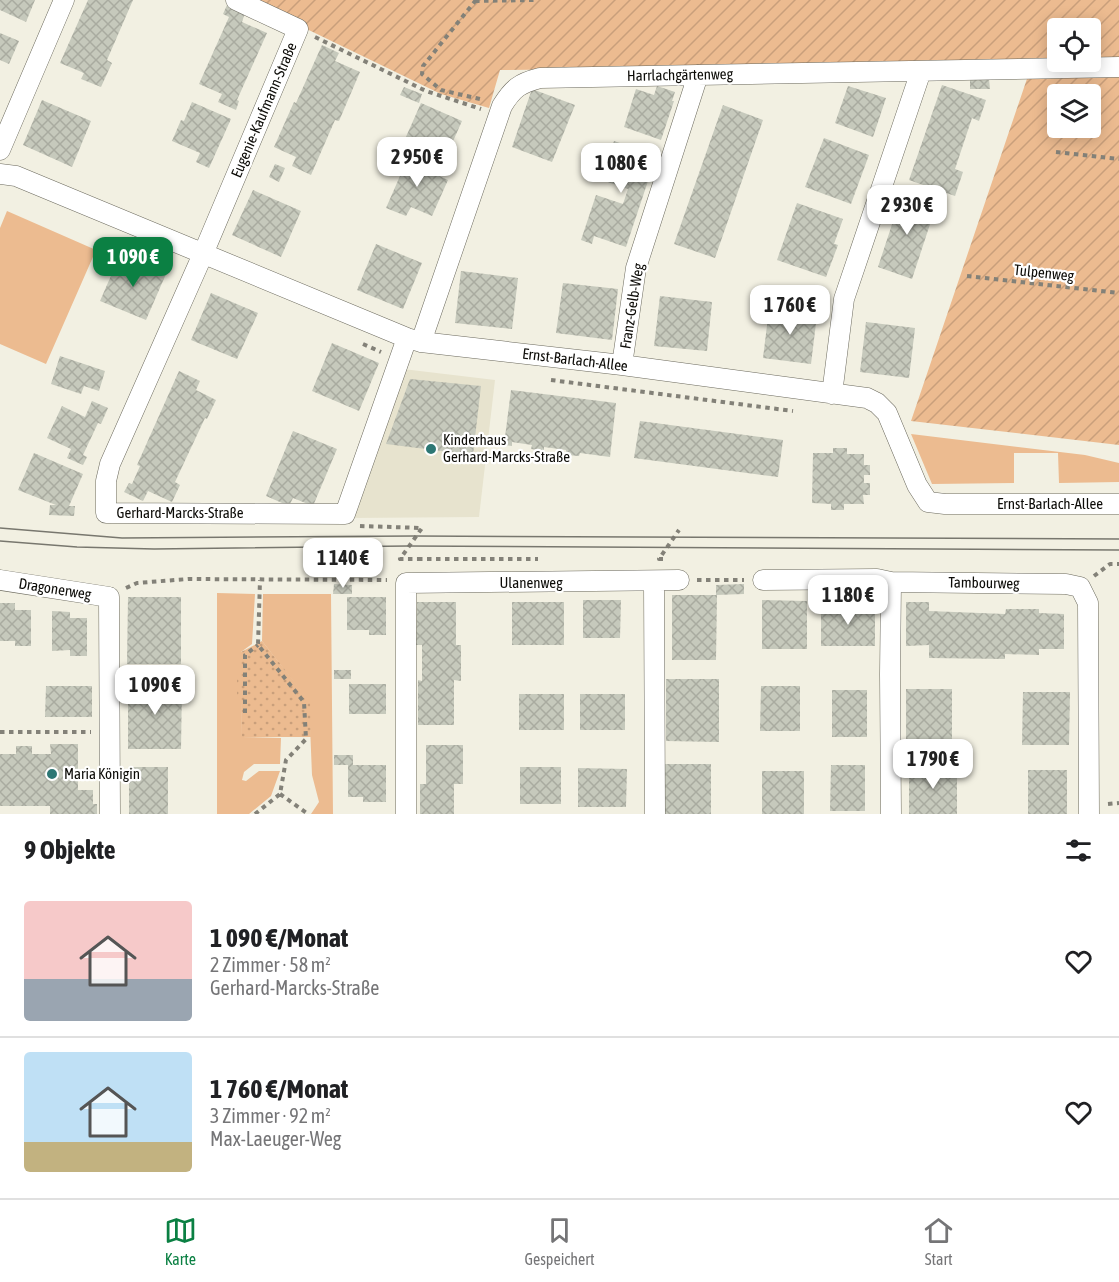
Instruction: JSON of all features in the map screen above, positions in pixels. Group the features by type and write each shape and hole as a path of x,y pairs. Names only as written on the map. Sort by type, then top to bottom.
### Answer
{"street":[{"path":"0,150 64,0"},
{"name":"Eugenie-Kaufmann-Straße","path":"203,254 298,29 236,0"},
{"name":"Harrlachgärtenweg","path":"414,340 500,110 511,91 525,82 540,78 1119,67"},
{"path":"832,394 844,299 921,71"},
{"name":"Franz-Gelb-Weg","path":"622,365 636,268 698,75"},
{"name":"Ernst-Barlach-Allee","path":"0,174 16,176 414,340 867,398 887,412 917,485 928,501 945,504 1119,504"},
{"name":"Gerhard-Marcks-Straße","path":"203,254 110,464 106,481 106,513 345,514"},
{"path":"345,514 414,340"},
{"name":"Tambourweg","path":"763,580 877,579 891,582 1066,584 1080,587"},
{"name":"Dragonerweg","path":"0,580 116,594 109,732 110,814"},
{"name":"Ulanenweg","path":"412,583 679,580"},
{"path":"654,582 655,814"},
{"path":"891,582 891,814"},
{"path":"406,814 412,583"},
{"path":"1080,587 1088,603 1089,814"}],"path":[{"path":"500,110 441,90 422,74 423,66 476,1 534,0"},
{"path":"298,29 426,91 500,110"},
{"path":"1056,152 1119,159"},
{"name":"Tulpenweg","path":"967,276 1119,293"},
{"path":"116,594 137,583 188,579 385,580 412,583 418,559 399,559 422,528 345,525 345,514"},
{"path":"679,530 659,559 679,559 679,580 763,580"},
{"path":"1080,587 1110,564 1119,564"},
{"path":"255,814 280,794 286,760 306,740 304,702 258,645 260,580"},
{"path":"245,713 245,655 258,645"},
{"path":"0,732 109,732"},
{"path":"280,794 308,814"}],"shaded area":[{"path":"247,0 1119,0 1119,445 911,421 1032,64 500,70 489,108 441,94"},
{"path":"7,211 96,250 46,364 0,344 0,228"},
{"name":"Kinderhaus Gerhard-Marcks-Straße","path":"403,369 495,380 479,517 352,518"},
{"path":"911,434 1085,455 1119,463 1119,482 1059,483 1058,453 1014,453 1014,483 932,484"},
{"path":"217,593 255,594 252,644 241,652 242,737 281,738 280,764 254,764 244,772 242,780 246,781 259,771 280,771 271,796 249,814 217,814"},
{"path":"263,594 331,594 333,814 311,814 319,802 312,775 309,701 262,641"},
{"path":"262,641 310,701 311,737 242,737 241,700 237,696 237,674 241,671 241,652"}],"building":[{"path":"0,0 35,0 26,22 0,10"},
{"path":"88,0 133,0 107,60 112,63 101,87 81,79 84,73 60,63"},
{"path":"227,5 245,13 242,22 267,33 237,100 239,101 236,110 218,102 222,94 199,84 229,17 223,14"},
{"path":"0,33 19,41 9,64 0,60"},
{"path":"322,45 339,53 335,61 360,72 339,121 335,120 311,175 292,166 296,157 274,147"},
{"path":"989,79 990,89 970,89 970,80"},
{"path":"942,85 986,100 979,121 972,118 955,169 963,172 955,196 909,180"},
{"path":"657,86 675,92 661,140 624,127 636,89 654,95"},
{"path":"848,86 886,98 873,137 835,123"},
{"path":"404,87 422,94 419,103 400,95"},
{"path":"532,89 575,105 552,162 512,147"},
{"path":"42,100 91,121 72,167 23,145"},
{"path":"192,102 231,119 209,168 196,162 200,153 172,141"},
{"path":"421,103 462,121 446,157 405,139"},
{"path":"723,105 763,120 715,258 674,244"},
{"path":"824,138 869,155 851,204 805,187"},
{"path":"614,141 641,150 644,143 659,148 626,247 594,236 592,244 581,240 596,195 623,204 628,189 602,180"},
{"path":"410,153 430,162 426,170 448,180 432,216 411,207 406,216 386,208"},
{"path":"275,164 285,168 279,182 269,177"},
{"path":"253,190 301,211 281,257 232,235"},
{"path":"902,194 936,206 912,279 878,267"},
{"path":"797,203 843,219 834,244 838,245 826,277 777,260"},
{"path":"376,244 422,263 403,309 357,290"},
{"path":"120,255 166,274 146,320 100,301"},
{"path":"461,271 518,278 512,329 455,323"},
{"path":"563,283 618,289 612,340 556,333"},
{"path":"211,293 258,313 237,359 191,340"},
{"path":"660,296 712,302 707,351 654,346"},
{"path":"769,309 817,315 811,364 763,358"},
{"path":"866,322 915,328 909,378 860,372"},
{"path":"332,343 379,363 359,411 312,391"},
{"path":"60,356 105,371 99,391 84,386 81,394 51,384"},
{"path":"179,371 200,381 196,390 216,400 175,482 180,485 172,502 148,491 143,501 124,492 129,483 132,484 140,466 137,465"},
{"path":"410,379 481,386 473,455 386,444"},
{"path":"511,390 616,403 610,457 580,453 579,456 566,455 566,450 544,447 544,451 531,449 532,445 512,442 512,446 504,445"},
{"path":"92,401 108,408 83,455 87,457 83,465 67,458 71,449 47,438 62,406 85,417"},
{"path":"640,421 783,440 778,477 634,458"},
{"path":"293,431 337,449 313,506 293,498 289,506 266,496"},
{"path":"833,448 847,448 847,454 864,454 864,465 870,465 870,475 864,475 864,483 870,483 870,495 863,495 864,504 844,504 844,510 831,510 831,504 812,503 813,453 833,453"},
{"path":"34,453 83,474 69,506 75,506 74,516 49,515 50,505 56,505 18,490"},
{"path":"334,584 352,585 352,594 333,594"},
{"path":"744,584 744,594 716,595 716,585"},
{"path":"672,595 717,595 716,660 672,660"},
{"path":"128,597 181,597 181,664 127,664"},
{"path":"347,597 386,597 386,635 369,635 369,630 347,630"},
{"path":"583,600 621,600 620,638 583,638"},
{"path":"762,600 807,601 807,649 762,649"},
{"path":"417,602 456,602 456,645 461,645 461,681 454,680 454,725 418,725 418,680 422,681 422,645 416,645"},
{"path":"512,602 564,602 564,645 512,645"},
{"path":"906,602 929,602 929,611 1005,614 1006,609 1039,609 1039,613 1064,614 1064,649 1039,649 1039,655 1005,654 1005,659 929,658 929,645 906,646"},
{"path":"0,603 15,603 15,610 31,610 31,646 15,646 15,641 0,641"},
{"path":"821,605 875,605 875,646 821,646"},
{"path":"52,611 70,612 70,618 87,618 87,656 70,656 70,650 52,651"},
{"path":"334,670 351,670 351,679 334,679"},
{"path":"666,679 719,679 719,742 666,741"},
{"path":"128,683 182,683 181,749 128,749"},
{"path":"349,684 386,684 386,714 349,714"},
{"path":"46,686 92,686 92,717 45,717"},
{"path":"761,686 800,686 800,731 760,731"},
{"path":"906,689 952,689 952,750 906,750"},
{"path":"832,690 867,690 867,737 832,737"},
{"path":"1023,692 1070,692 1069,745 1022,745"},
{"path":"519,694 564,694 564,730 519,730"},
{"path":"580,694 625,694 625,730 580,730"},
{"name":"Maria Königin","path":"50,744 78,744 78,790 93,790 93,804 97,804 97,814 50,814 50,806 0,806 0,754 16,754 16,746 32,746 32,754 51,754"},
{"path":"426,745 463,745 463,784 454,784 454,814 420,814 420,784 426,784"},
{"path":"334,755 353,755 353,765 386,765 386,802 363,802 363,797 348,797 348,765 334,765"},
{"path":"661,764 711,764 711,814 661,814"},
{"path":"831,765 865,765 865,811 830,811"},
{"path":"909,766 957,766 957,814 909,814"},
{"path":"129,767 168,767 168,814 129,814"},
{"path":"520,767 561,767 561,804 520,804"},
{"path":"578,768 627,769 626,807 578,807"},
{"path":"1028,770 1067,770 1067,814 1028,814"},
{"path":"762,771 804,771 804,814 762,814"}],"tram line":[{"path":"0,528 122,538 415,536 1119,539"},
{"path":"0,541 77,547 154,549 408,546 1119,550"}],"place":[{"name":"Kinderhaus Gerhard-Marcks-Straße","path":"431,449"},
{"name":"Maria Königin","path":"52,774"}]}
